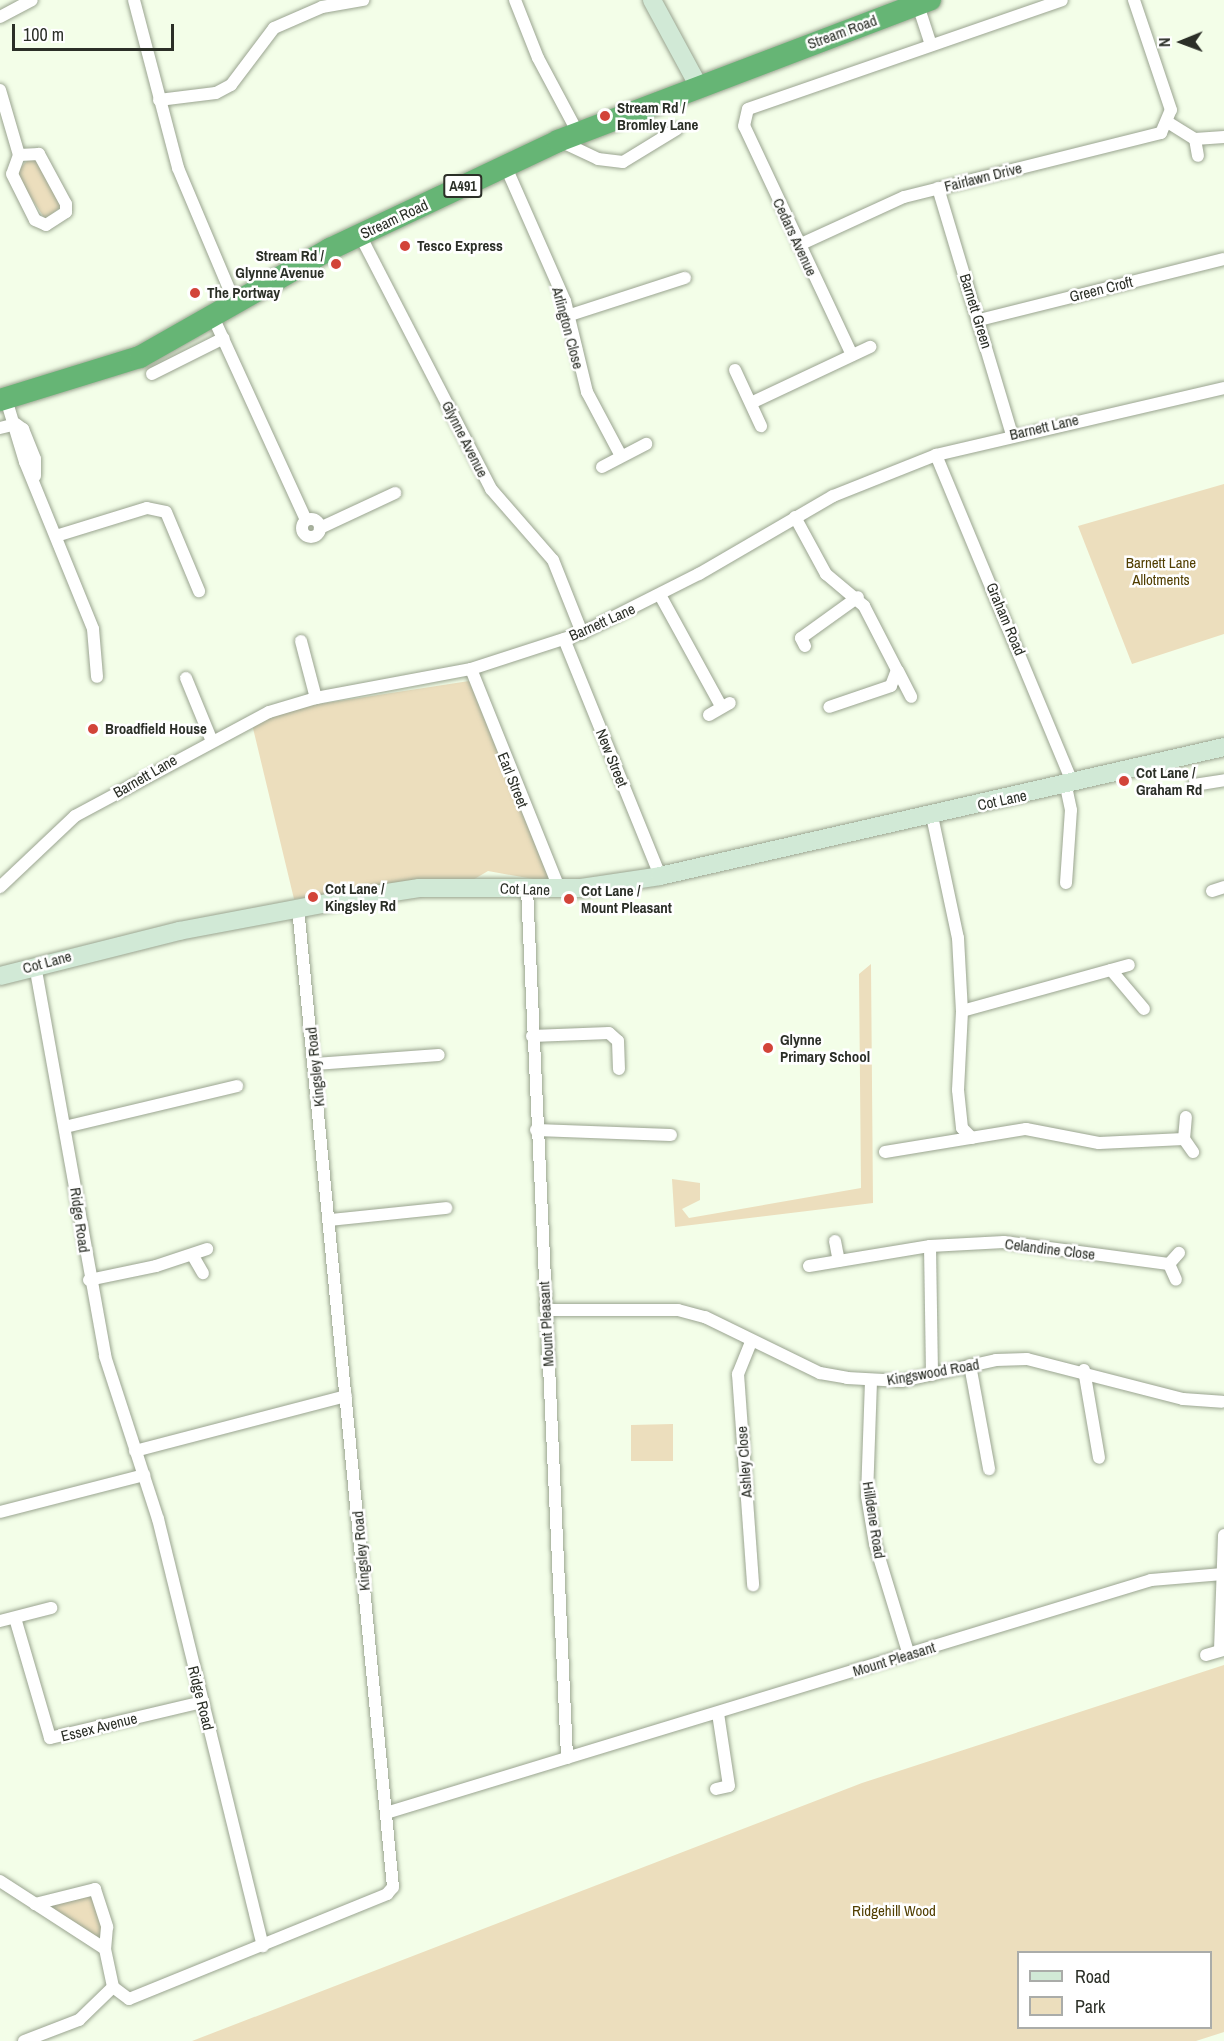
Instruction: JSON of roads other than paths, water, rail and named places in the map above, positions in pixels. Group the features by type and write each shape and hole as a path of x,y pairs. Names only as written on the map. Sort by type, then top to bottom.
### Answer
{"highway":[{"name":"Stream Road","path":"3,399 140,357 219,329 236,305 360,235 505,165 698,85 924,2"}],"street":[{"path":"0,17 32,0"},
{"path":"134,0 159,100 196,220 236,305"},
{"path":"159,100 197,99 224,89 274,28 322,7 363,0"},
{"path":"515,0 568,137 597,159 623,162 677,129"},
{"path":"652,0 698,85"},
{"path":"924,2 930,44 1062,0"},
{"path":"1134,0 1171,110 1169,123 1195,140 1224,137"},
{"name":"Cedars Avenue","path":"852,355 744,126 744,117 754,104 930,44"},
{"path":"0,90 19,155 12,174 35,220 46,225 66,213 66,204 39,154 19,155"},
{"name":"Fairlawn Drive","path":"799,245 865,213 938,188 1161,133 1169,123"},
{"path":"1195,140 1198,156"},
{"name":"Arlington Close","path":"505,165 567,315 587,392 621,456"},
{"name":"Barnett Green","path":"938,188 1012,434"},
{"name":"Glynne Avenue","path":"360,235 491,489 553,560 582,633"},
{"name":"Green Croft","path":"979,320 1224,259"},
{"path":"567,315 685,278"},
{"path":"152,374 219,329 306,520 301,528 306,536 316,536 320,528 395,493"},
{"path":"751,403 870,347"},
{"path":"735,369 762,426"},
{"name":"Barnett Lane","path":"0,887 75,816 211,739 316,698 471,669 582,633 660,595 795,517 872,477 936,455 1012,434 1224,388"},
{"path":"3,399 16,424 25,462 35,477 93,629 97,677"},
{"path":"0,428 16,424"},
{"path":"602,467 646,444"},
{"name":"Graham Road","path":"936,455 1070,785 1071,810 1062,865 1066,883"},
{"path":"56,536 158,509 174,522 188,577 199,591"},
{"path":"795,517 826,574 858,597 911,697"},
{"path":"660,595 725,704 709,715"},
{"path":"805,646 801,638 858,597"},
{"name":"New Street","path":"564,639 660,876"},
{"path":"301,641 316,698"},
{"name":"Earl Street","path":"471,669 560,890"},
{"path":"828,707 891,686 897,670"},
{"path":"186,678 211,739"},
{"name":"Cot Lane","path":"0,976 35,965 298,908 419,888 560,890 660,876 1070,785 1224,747"},
{"path":"1194,785 1224,780"},
{"path":"932,816 954,908 962,1011 958,1090 962,1128 972,1138"},
{"name":"Mount Pleasant","path":"527,889 536,1130 567,1758"},
{"name":"Kingsley Road","path":"113,1987 123,1997 134,1998 390,1892 386,1813 315,1064 298,908"},
{"path":"962,1011 1129,964"},
{"name":"Ridge Road","path":"35,965 65,1127 89,1280 105,1356 144,1475 263,1946"},
{"path":"1111,970 1144,1009"},
{"path":"532,1035 609,1033 618,1041 619,1069"},
{"path":"315,1064 439,1055"},
{"path":"65,1127 237,1086"},
{"path":"1186,1117 1184,1139 1193,1152"},
{"path":"885,1152 1026,1129 1099,1143 1184,1139"},
{"path":"536,1130 671,1135"},
{"path":"330,1220 446,1208"},
{"path":"836,1241 839,1261"},
{"name":"Celandine Close","path":"808,1266 930,1246 1014,1243 1170,1264"},
{"path":"930,1246 932,1375"},
{"path":"89,1280 193,1256 207,1249"},
{"path":"1176,1280 1170,1264 1179,1253"},
{"path":"193,1256 203,1273"},
{"name":"Kingswood Road","path":"546,1310 678,1310 705,1317 751,1342 820,1373 871,1381 932,1375 970,1365 1027,1359 1084,1370 1183,1399 1222,1401"},
{"name":"Ashley Close","path":"751,1342 738,1374 753,1585"},
{"path":"970,1365 989,1472"},
{"path":"1084,1370 1100,1459"},
{"name":"Hilldene Road","path":"871,1381 867,1497 875,1544 909,1655"},
{"path":"135,1451 346,1396"},
{"path":"0,1512 144,1475"},
{"path":"1206,1655 1222,1650 1224,1535"},
{"name":"Mount Pleasant","path":"386,1813 1151,1580 1223,1574"},
{"path":"0,1622 51,1608"},
{"name":"Essex Avenue","path":"15,1618 50,1738 202,1702"},
{"path":"716,1789 729,1786 718,1713"},
{"path":"0,1881 105,1949"},
{"path":"24,2041 79,2020 113,1987 105,1949 107,1927 95,1889 35,1904"}],"place":[{"name":"Stream Rd / Bromley Lane","path":"605,116"},
{"name":"Tesco Express","path":"405,246"},
{"name":"Stream Rd / Glynne Avenue","path":"336,264"},
{"name":"The Portway","path":"195,293"},
{"name":"Broadfield House","path":"93,729"},
{"name":"Cot Lane / Graham Rd","path":"1124,781"},
{"name":"Cot Lane / Kingsley Rd","path":"313,897"},
{"name":"Cot Lane / Mount Pleasant","path":"569,899"},
{"name":"Glynne Primary School","path":"768,1048"}],"park label":[{"name":"Barnett Lane Allotments","path":"1161,570"},
{"name":"Ridgehill Wood","path":"894,1911"}]}
